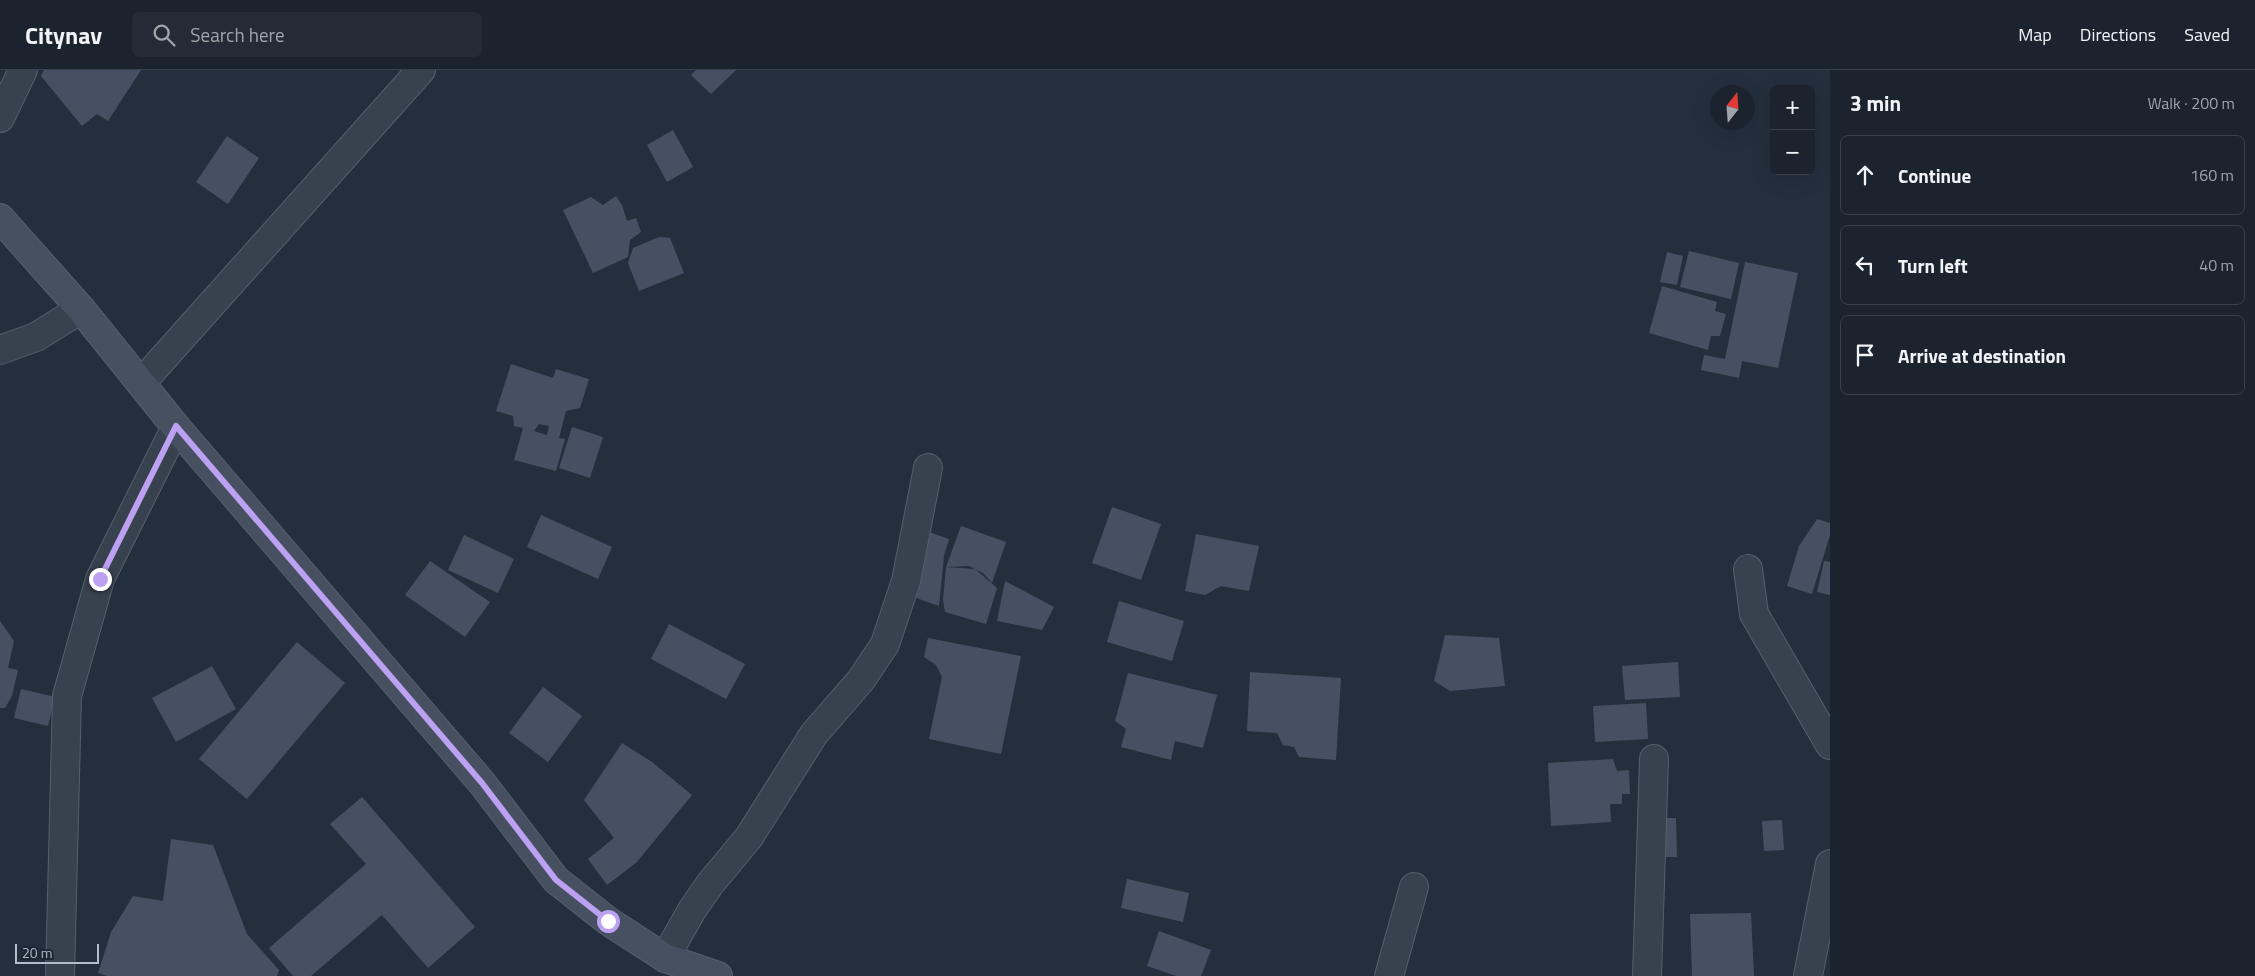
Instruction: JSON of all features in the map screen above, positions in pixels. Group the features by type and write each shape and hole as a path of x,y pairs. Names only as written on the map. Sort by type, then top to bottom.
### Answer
{"main road":[{"path":"0,218 81,309 176,426 482,783 556,880 608,921 665,958 718,976"}],"street":[{"path":"0,118 23,70"},
{"path":"142,382 421,70"},
{"path":"0,350 36,336 81,309"},
{"path":"60,976 67,696 100,579 176,426"},
{"path":"665,958 692,910 710,884 749,837 814,734 861,680 885,644 906,581 928,468"},
{"path":"1748,569 1754,614 1830,745"},
{"path":"1647,976 1654,759"},
{"path":"1808,976 1830,864"},
{"path":"1390,976 1414,887"}],"building":[{"path":"44,70 141,70 108,121 97,114 82,126 41,76"},
{"path":"696,70 736,70 711,94 691,75"},
{"path":"673,130 693,167 667,182 647,145"},
{"path":"227,136 259,158 228,204 196,182"},
{"path":"616,196 622,205 627,221 636,218 641,232 630,240 628,257 593,273 563,210 591,197 603,205"},
{"path":"659,237 670,238 684,273 639,291 628,263 633,248"},
{"path":"1689,251 1739,263 1731,299 1680,287"},
{"path":"1667,252 1683,256 1677,285 1660,282"},
{"path":"1745,262 1798,273 1778,368 1742,361 1739,378 1701,370 1704,355 1725,359"},
{"path":"1662,286 1717,302 1715,311 1726,314 1720,336 1711,336 1708,350 1649,333"},
{"path":"511,364 553,378 556,369 589,379 580,408 566,411 559,438 565,439 556,471 514,460 523,428 514,426 513,416 496,411","holes":["539,424 549,426 547,435 534,431"]},
{"path":"572,427 603,437 590,478 559,468"},
{"path":"1112,507 1161,524 1141,580 1092,563"},
{"path":"541,515 612,547 598,579 527,547"},
{"path":"1817,519 1830,523 1830,535 1812,594 1787,586 1799,546"},
{"path":"961,526 1006,542 992,583 983,573 969,566 946,567"},
{"path":"929,532 949,539 944,556 939,606 919,599 911,593"},
{"path":"1196,534 1259,546 1249,591 1221,586 1205,595 1185,591"},
{"path":"464,535 514,559 498,593 448,570"},
{"path":"430,561 490,602 465,637 405,595"},
{"path":"1824,561 1830,562 1830,595 1817,592"},
{"path":"946,567 975,569 997,588 986,624 945,612 943,600"},
{"path":"1005,581 1054,607 1042,630 997,621"},
{"path":"1119,601 1184,621 1172,661 1107,642"},
{"path":"0,621 14,641 8,668 18,670 12,696 5,708 0,708"},
{"path":"669,624 745,664 726,699 651,659"},
{"path":"1445,635 1499,638 1505,686 1450,691 1434,681"},
{"path":"928,638 1021,656 1001,754 929,739 942,677 936,665 924,657"},
{"path":"297,642 345,683 247,799 199,759"},
{"path":"1678,662 1680,697 1625,700 1622,666"},
{"path":"212,666 236,709 176,742 152,698"},
{"path":"1250,672 1341,678 1336,760 1299,757 1294,747 1283,745 1277,733 1247,731"},
{"path":"1128,673 1217,695 1203,748 1175,741 1171,760 1121,747 1126,729 1115,721"},
{"path":"543,687 582,716 548,762 509,733"},
{"path":"21,689 55,697 48,726 14,718"},
{"path":"1646,703 1648,739 1595,742 1593,706"},
{"path":"622,743 652,762 692,795 637,862 607,885 588,859 614,838 584,800"},
{"path":"1613,759 1617,771 1629,770 1630,794 1622,794 1622,804 1610,804 1611,822 1551,826 1548,763"},
{"path":"362,797 475,927 428,968 382,915 311,976 293,976 269,948 366,864 330,824"},
{"path":"1657,818 1676,818 1677,857 1657,857"},
{"path":"1782,820 1784,850 1764,851 1762,821"},
{"path":"171,839 213,845 247,934 279,970 277,976 107,976 98,973 111,932 133,896 163,901"},
{"path":"1127,879 1189,893 1183,922 1121,908"},
{"path":"1751,913 1754,976 1692,976 1690,914"},
{"path":"1159,931 1211,950 1201,976 1176,976 1147,966"}],"route":[{"path":"100,579 176,426 482,783 556,880 608,921"}]}
